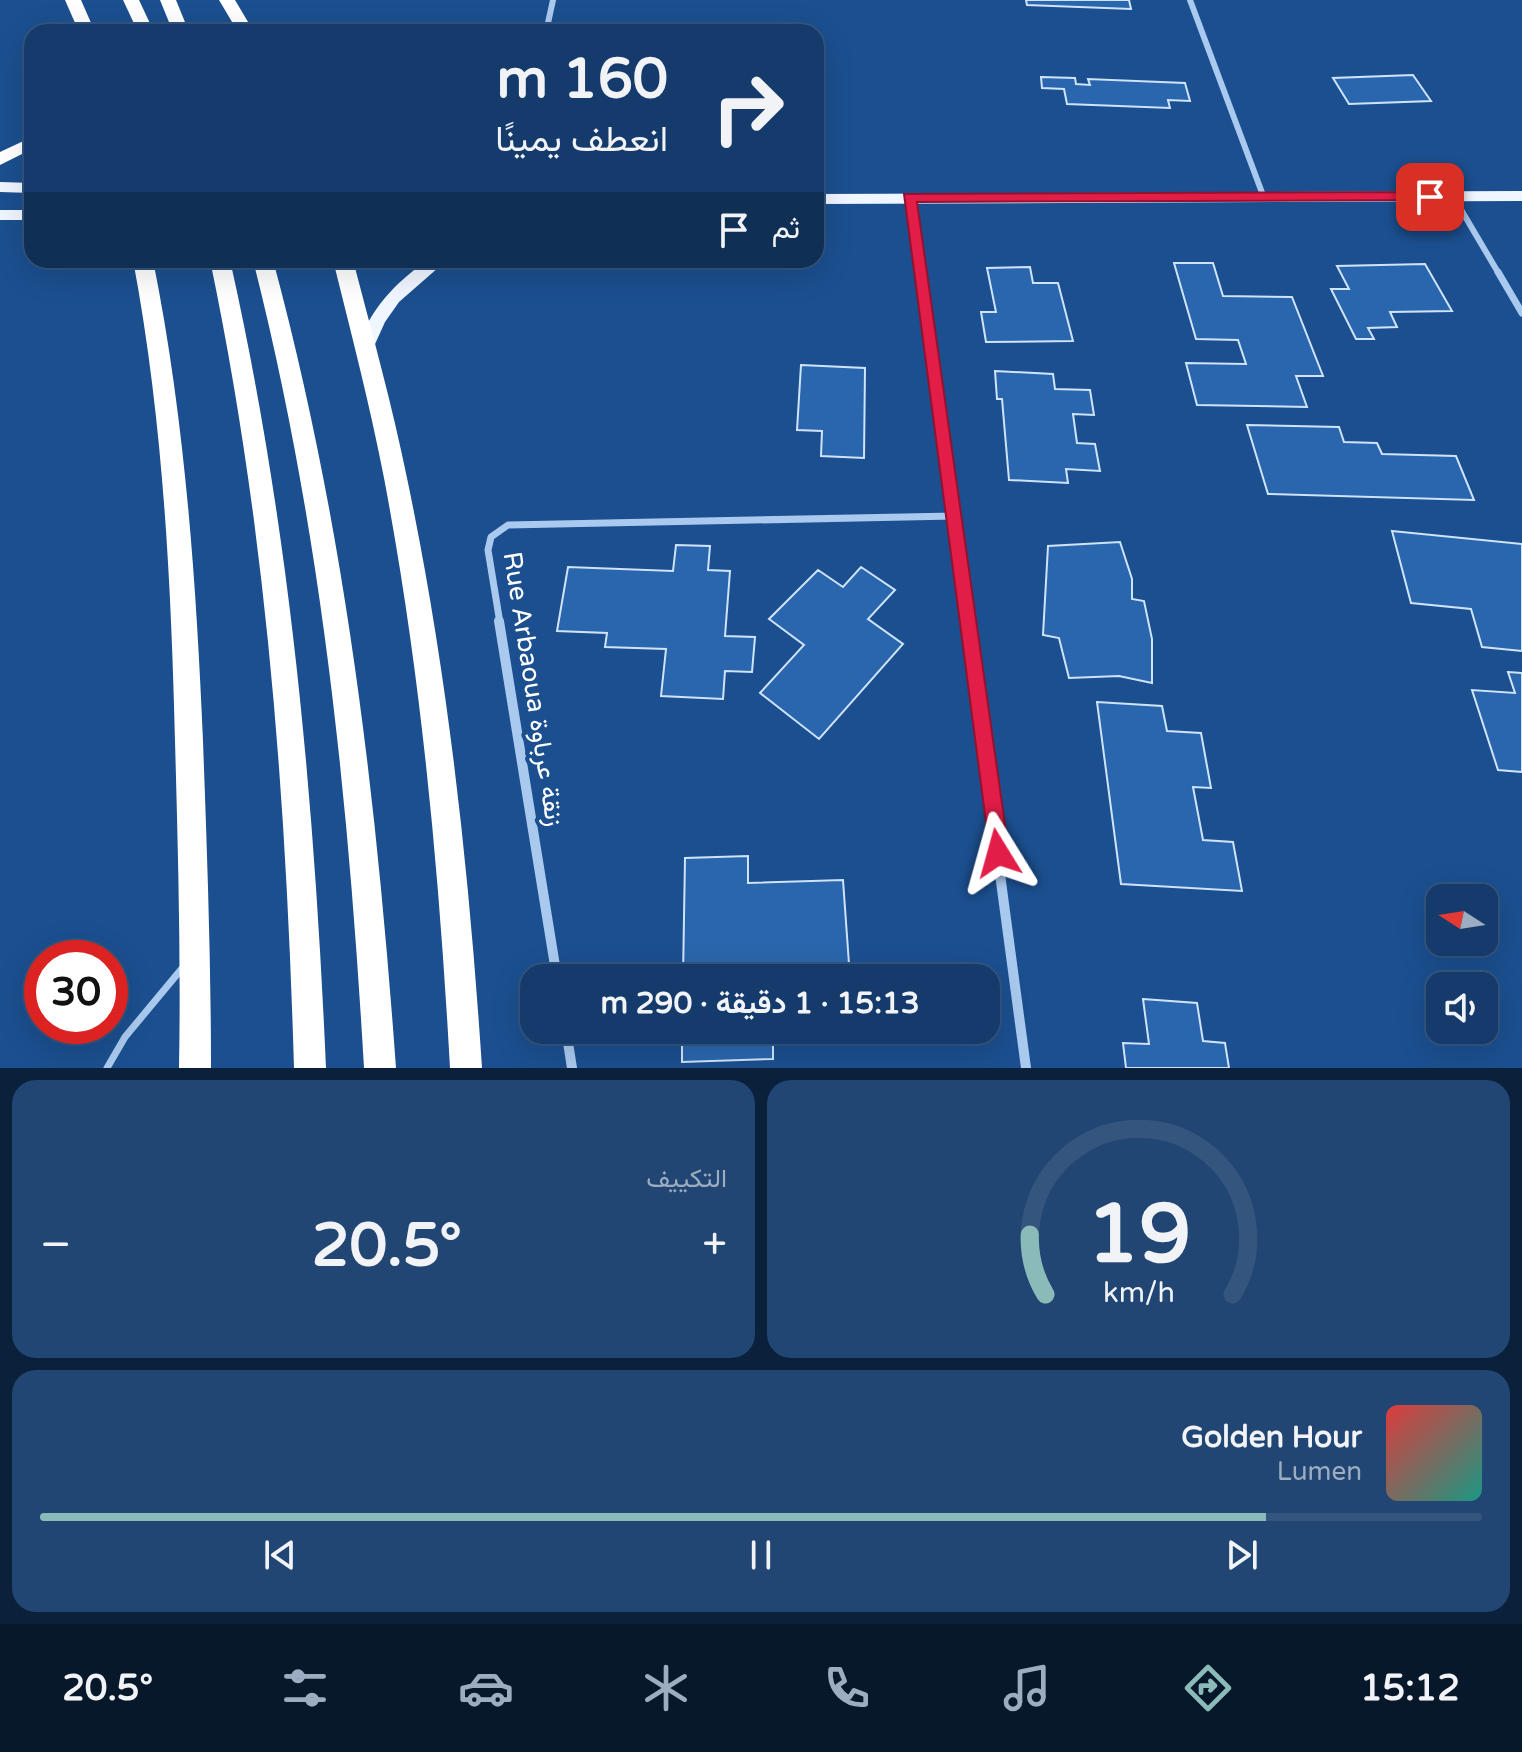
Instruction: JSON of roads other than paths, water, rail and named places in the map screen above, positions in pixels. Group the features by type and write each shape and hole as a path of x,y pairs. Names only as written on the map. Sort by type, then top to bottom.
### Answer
{"highway":[{"path":"73,0 84,24"},
{"path":"131,0 142,24"},
{"path":"168,0 178,24"},
{"path":"227,0 241,24"},
{"path":"0,159 24,146"},
{"path":"144,268 167,403 182,560 197,952 195,1068"},
{"path":"222,268 259,445 278,582 295,766 310,1068"},
{"path":"265,268 305,428 330,563 353,729 380,1068"},
{"path":"345,268 400,506 424,650 447,831 466,1068"}],"main road":[{"path":"0,187 24,188"},
{"path":"824,199 1522,196"},
{"path":"0,215 24,215"},
{"path":"365,349 374,322 391,298 429,268"}],"street":[{"path":"548,24 553,0"},
{"path":"1190,0 1264,198"},
{"path":"1453,196 1522,313"},
{"path":"909,198 1026,1068"},
{"name":"Rue Arbaoua زنقة عرباوة","path":"555,964 488,550 491,537 508,525 954,516"},
{"path":"568,1044 572,1068"}],"lane":[{"path":"107,1068 149,1005 197,952"}]}
